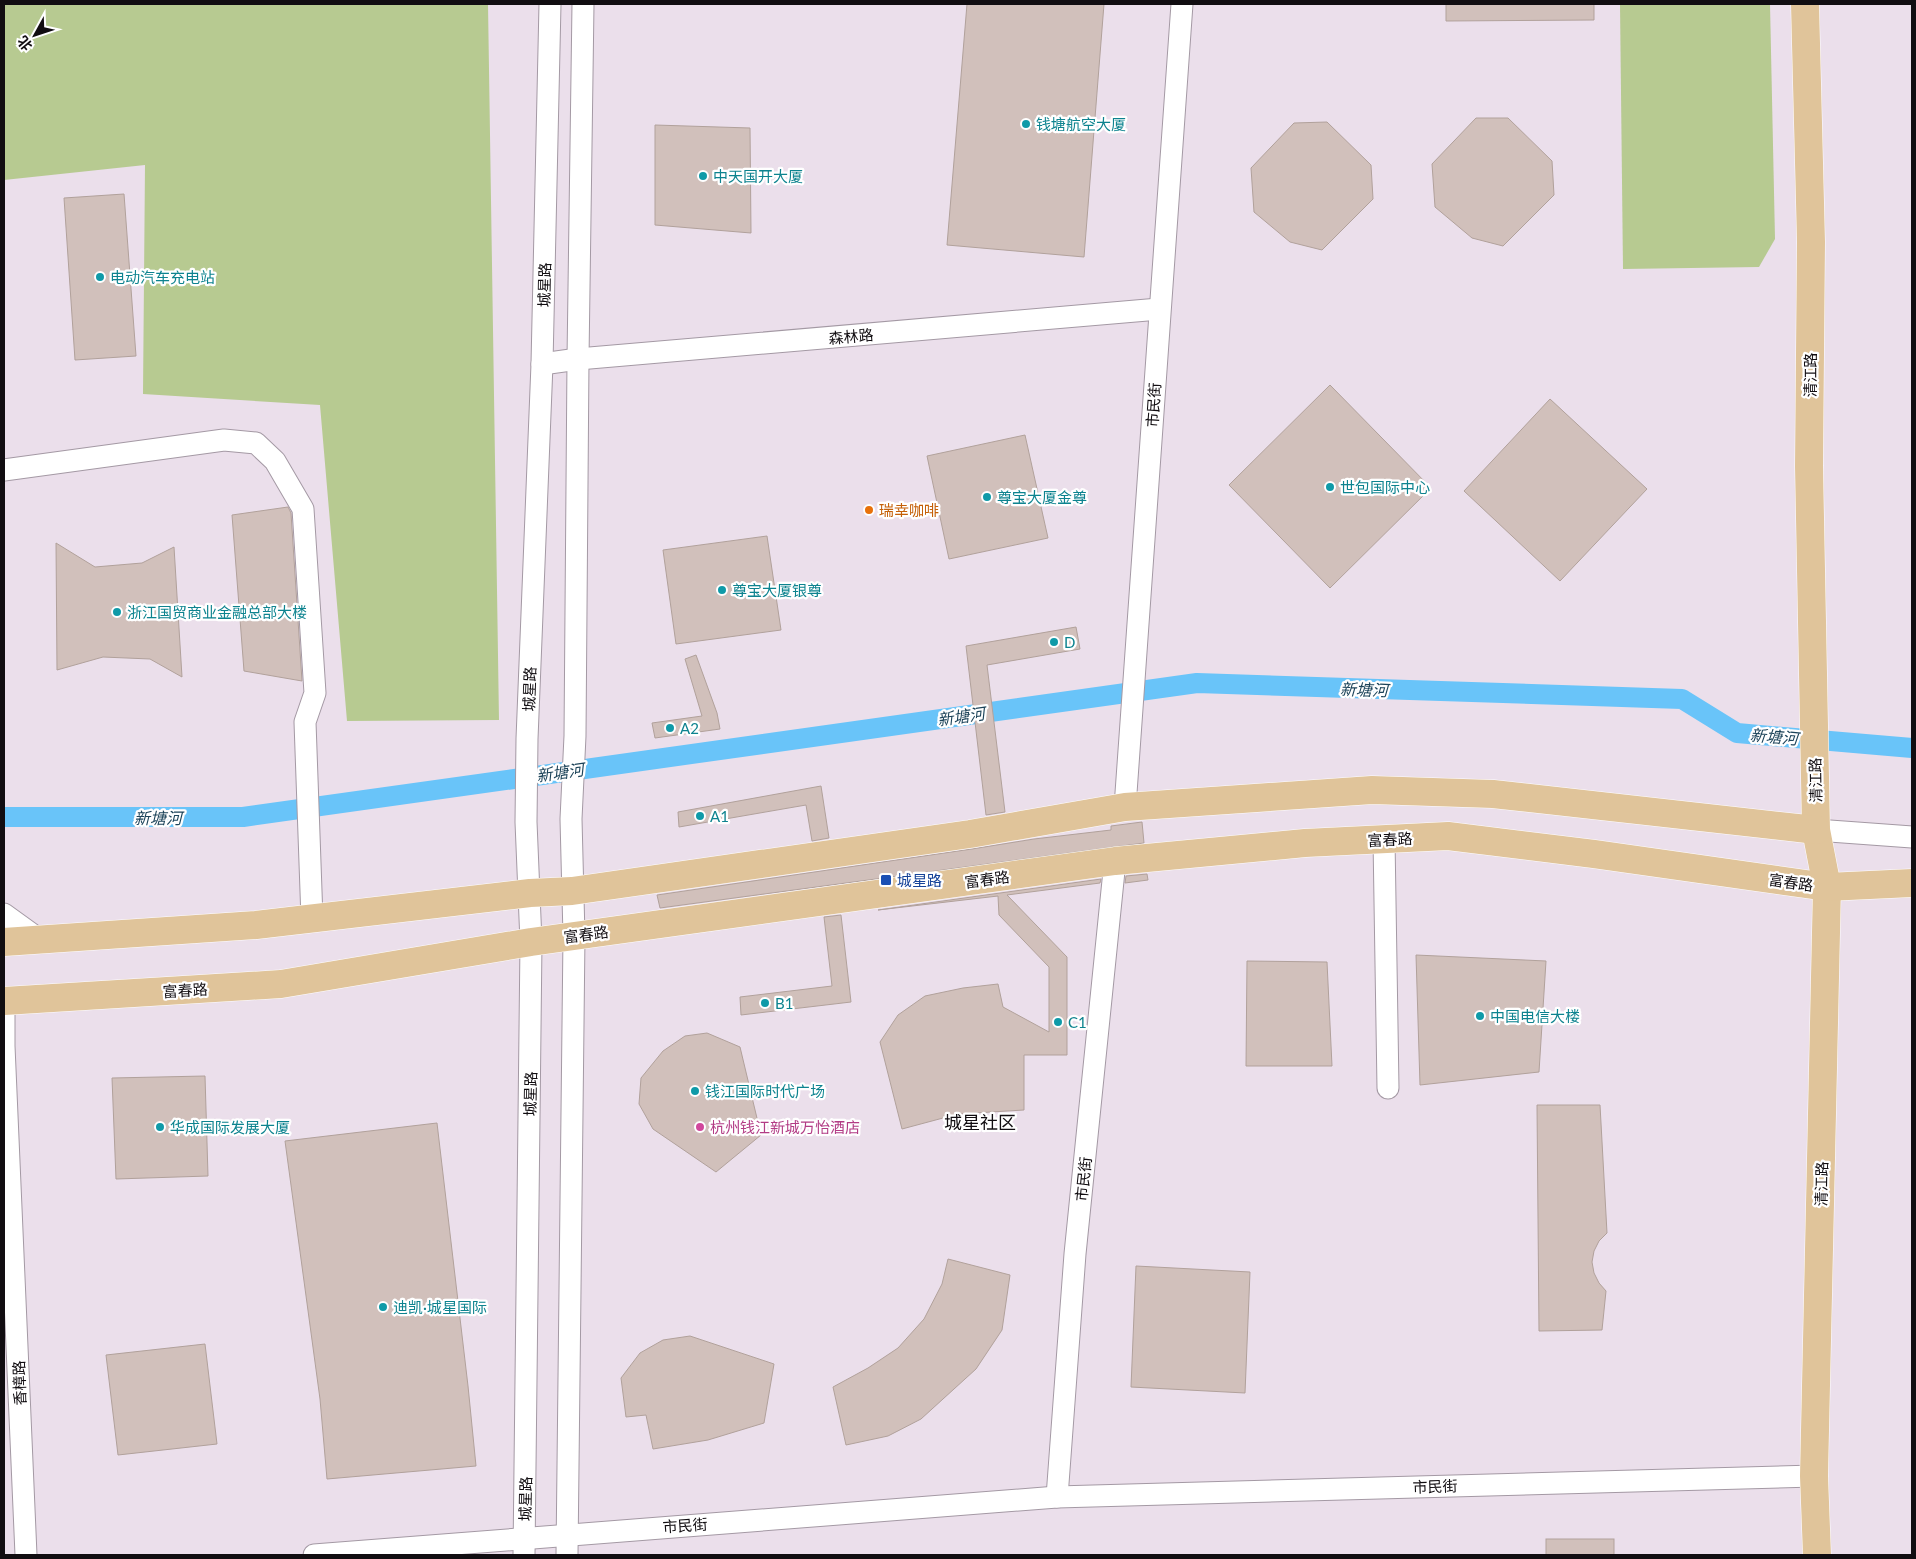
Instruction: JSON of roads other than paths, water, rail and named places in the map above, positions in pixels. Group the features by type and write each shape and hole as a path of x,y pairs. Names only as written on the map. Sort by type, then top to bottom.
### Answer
{"main road":[{"name":"清江路","path":"1805,4 1811,242 1809,466 1816,830 1827,887 1814,1476 1817,1555"},
{"path":"4,942 256,925 530,893 572,891 970,834 1125,807 1372,790 1493,794 1816,830"},
{"name":"富春路","path":"4,1002 281,984 531,942 1114,861 1384,839 1448,836 1594,854 1827,887 1912,883"}],"street":[{"name":"城星路","path":"524,1546 531,942 526,822 527,739 542,364 550,4"},
{"path":"567,1545 574,936 571,819 575,736 583,4"},
{"name":"市民街","path":"1125,807 1182,4"},
{"name":"森林路","path":"542,364 578,359 1159,309"},
{"path":"4,470 224,440 256,443 275,461 303,509 315,693 305,722 312,919"},
{"path":"1816,830 1912,837"},
{"path":"1384,839 1388,1088"},
{"name":"市民街","path":"1057,1497 1075,1254 1114,861"},
{"path":"4,914 40,940"},
{"name":"香樟路","path":"4,1002 26,1555"},
{"name":"市民街","path":"314,1555 567,1545 1057,1497 1814,1476"}],"waterway":[{"name":"新塘河","path":"4,817 243,817 1197,683 1682,699 1737,733 1912,748"}],"place":[{"name":"钱塘航空大厦","path":"1026,124"},
{"name":"中天国开大厦","path":"703,176"},
{"name":"电动汽车充电站","path":"100,277"},
{"name":"世包国际中心","path":"1330,487"},
{"name":"尊宝大厦金尊","path":"987,497"},
{"name":"瑞幸咖啡","path":"869,510"},
{"name":"尊宝大厦银尊","path":"722,590"},
{"name":"浙江国贸商业金融总部大楼","path":"117,612"},
{"name":"D","path":"1054,642"},
{"name":"A2","path":"670,728"},
{"name":"A1","path":"700,816"},
{"name":"城星路","path":"886,880"},
{"name":"B1","path":"765,1003"},
{"name":"中国电信大楼","path":"1480,1016"},
{"name":"C1","path":"1058,1022"},
{"name":"钱江国际时代广场","path":"695,1091"},
{"name":"华成国际发展大厦","path":"160,1127"},
{"name":"杭州钱江新城万怡酒店","path":"700,1127"},
{"name":"迪凯·城星国际","path":"383,1307"}],"district":[{"name":"城星社区","path":"980,1122"}]}
